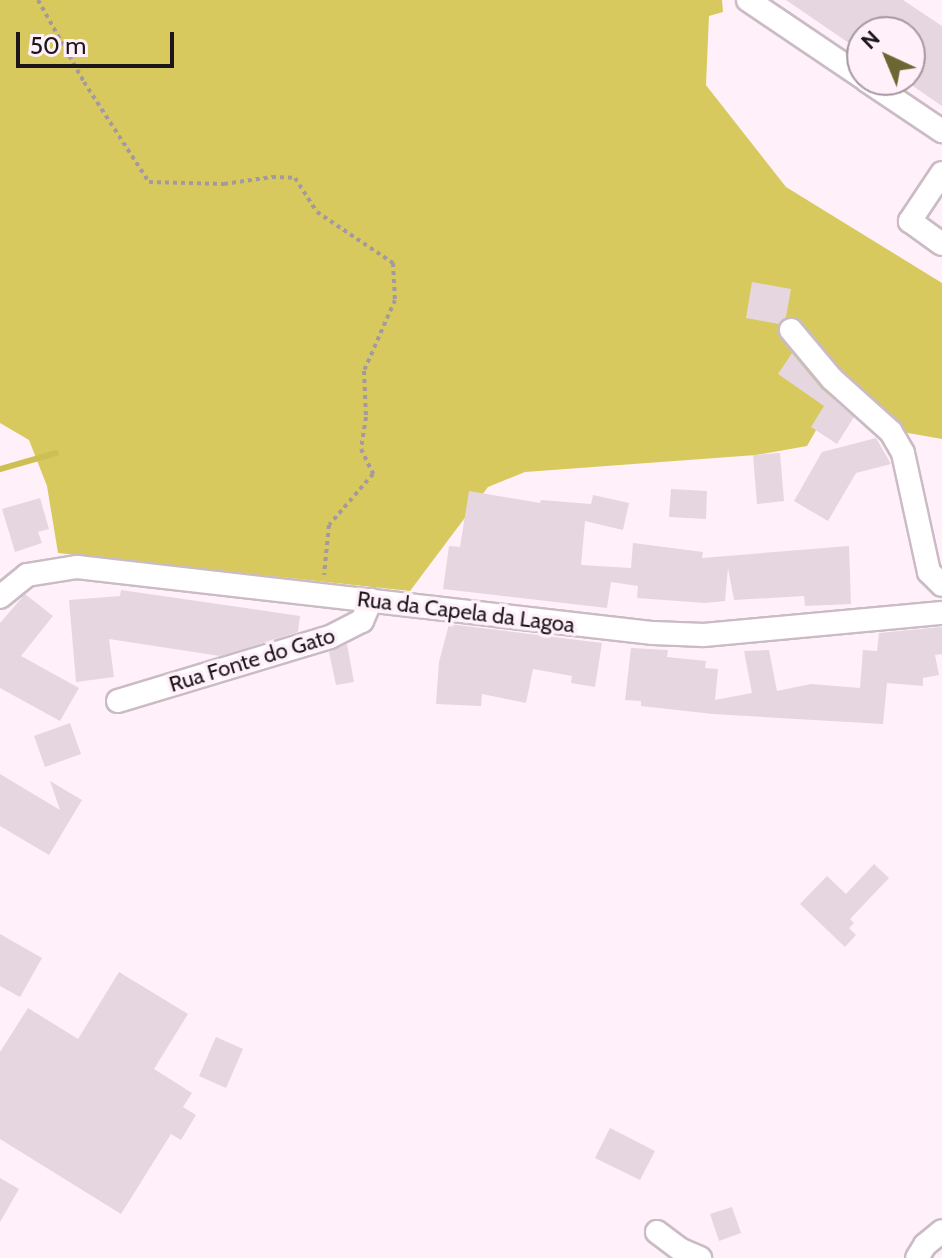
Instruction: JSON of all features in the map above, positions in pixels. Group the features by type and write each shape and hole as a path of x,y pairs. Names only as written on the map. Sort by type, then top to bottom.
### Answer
{"street":[{"path":"748,0 846,67"},
{"path":"890,96 942,131"},
{"path":"942,173 910,221 942,244"},
{"path":"791,330 832,379 891,432 903,453 929,572 942,585"},
{"name":"Rua da Capela da Lagoa","path":"0,597 27,575 77,567 638,632 692,634 942,613"},
{"name":"Rua Fonte do Gato","path":"118,701 330,637 362,621 371,600"},
{"path":"657,1232 681,1250 700,1258"},
{"path":"896,1258 928,1245"}],"path":[{"path":"38,0 84,82 149,182 224,184 272,177 295,178 317,212 393,263 395,300 364,371 366,417 361,449 373,474 329,525 322,595"}],"shaded area":[{"path":"0,0 722,0 723,12 709,16 706,85 709,89 786,187 942,283 942,439 908,433 841,387 807,446 756,455 525,472 488,487 410,591 58,553 47,486 29,440 0,423"}],"building":[{"path":"786,0 903,0 942,26 942,106 926,95 926,16 846,16 846,41"},
{"path":"752,282 791,289 786,317 779,324 746,318"},
{"path":"792,353 821,388 854,417 837,444 811,427 824,406 778,374"},
{"path":"876,438 891,464 856,473 828,521 794,501 822,452"},
{"path":"780,453 784,501 757,504 753,455"},
{"path":"671,489 707,491 706,519 669,517"},
{"path":"469,491 540,503 541,500 591,504 593,495 629,503 623,530 585,521 581,565 631,568 633,543 703,552 702,558 849,546 851,604 805,606 804,596 734,600 728,568 725,601 705,603 637,598 638,586 611,582 607,608 443,589 449,546 460,547"},
{"path":"40,498 49,529 38,532 42,543 15,552 2,509"},
{"path":"121,590 300,616 298,632 220,656 109,639 114,677 76,682 69,600 120,596"},
{"path":"25,594 53,616 21,656 79,688 60,721 0,688 0,623"},
{"path":"449,624 602,643 595,687 571,683 572,676 533,669 526,703 482,694 481,706 436,704 439,662"},
{"path":"942,627 942,654 935,655 939,675 923,678 923,686 887,683 883,724 713,714 641,706 641,701 625,700 631,648 668,650 667,657 706,661 705,668 718,669 715,700 752,693 744,651 769,650 777,691 811,684 860,688 863,650 877,651 879,633"},
{"path":"347,644 354,682 336,685 329,652"},
{"path":"70,723 81,754 45,767 34,736"},
{"path":"0,774 60,810 50,781 82,800 49,855 0,826"},
{"path":"874,864 889,878 850,919 854,923 849,928 856,935 845,947 800,904 827,876 846,894"},
{"path":"0,934 42,958 20,997 0,986"},
{"path":"119,972 188,1014 154,1069 192,1093 183,1107 196,1115 181,1140 171,1134 121,1214 0,1139 0,1052 28,1008 78,1039"},
{"path":"216,1037 243,1049 226,1088 199,1076"},
{"path":"610,1128 655,1151 640,1180 595,1158"},
{"path":"0,1178 19,1189 0,1222"},
{"path":"732,1207 741,1233 719,1241 710,1214"}],"waterway":[{"path":"0,469 56,453"}]}
